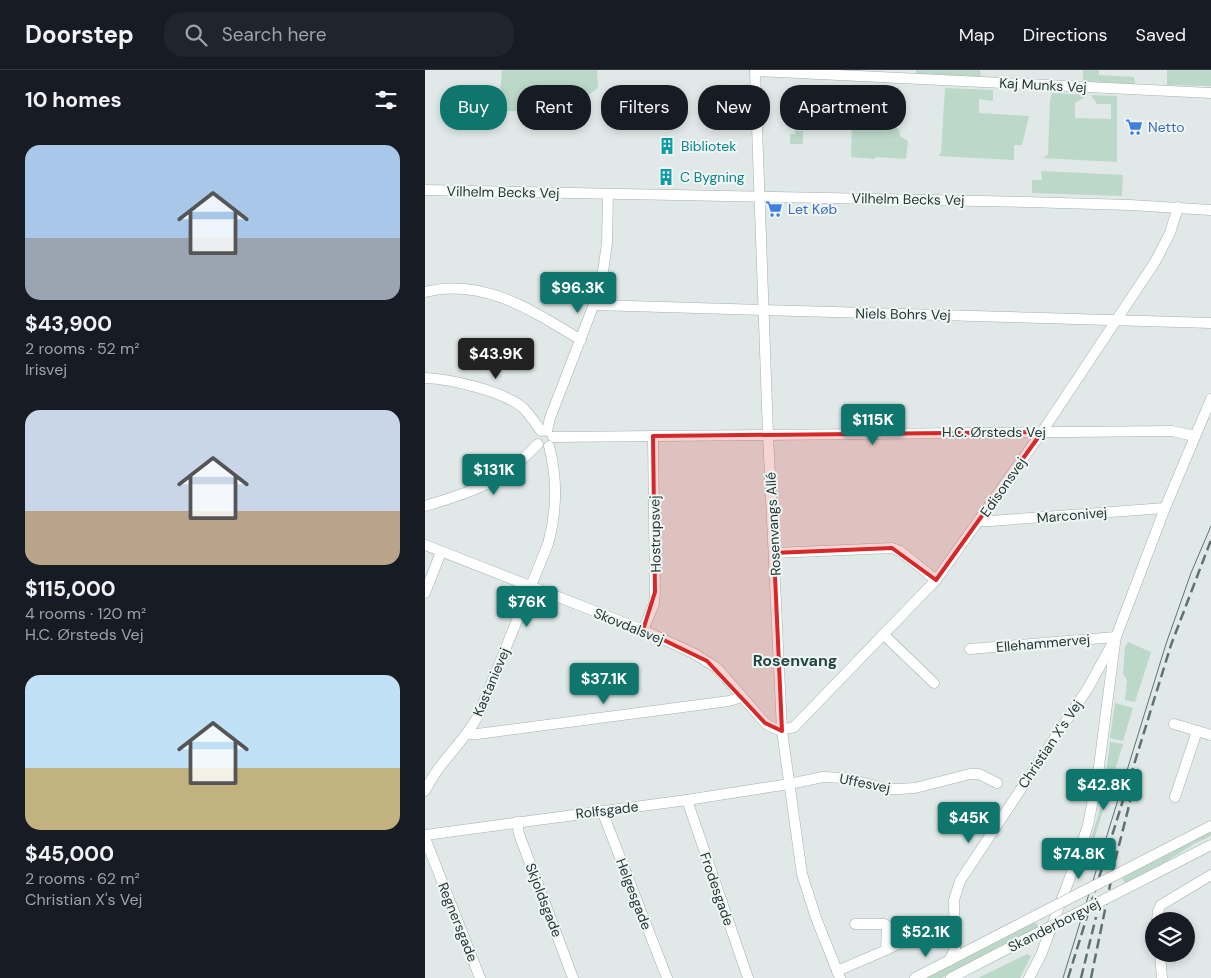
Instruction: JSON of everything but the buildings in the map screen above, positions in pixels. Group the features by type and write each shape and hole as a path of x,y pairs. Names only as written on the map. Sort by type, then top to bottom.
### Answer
{"street":[{"name":"Kaj Munks Vej","path":"755,71 1211,93"},
{"name":"Rosenvangs Allé","path":"755,71 768,434 782,731 802,874 816,918 839,975 925,930"},
{"name":"Vilhelm Becks Vej","path":"425,190 1016,202 1177,207 1211,210"},
{"name":"Kastanievej","path":"425,791 441,762 468,734 479,714 547,544 554,512 556,489 554,466 546,438 550,418 601,286 607,243 608,194"},
{"name":"Edisonsvej","path":"782,731 794,726 803,719 936,580 1042,432 1117,320 1164,246 1174,222 1177,207"},
{"path":"425,292 446,287 471,288 492,294 516,302 536,312 581,340"},
{"name":"Niels Bohrs Vej","path":"595,305 1211,324"},
{"path":"425,378 493,392 512,400 523,408 546,438 511,470 492,483 468,493 425,506"},
{"name":"Christian X's Vej","path":"949,961 955,949 954,900 961,881 1087,688 1116,637 1165,508 1211,399"},
{"name":"H.C. Ørsteds Vej","path":"546,438 768,434 1172,431 1194,436"},
{"name":"Hostrupsvej","path":"643,630 654,604 655,592 653,436"},
{"name":"Marconivej","path":"980,520 990,522 1165,508"},
{"name":"Skovdalsvej","path":"425,545 643,630 693,653 717,668 765,723 782,731"},
{"path":"774,553 892,548 900,551 936,580"},
{"path":"425,593 441,552"},
{"path":"883,634 934,683"},
{"name":"Christian X's Vej","path":"1029,978 1041,955 1088,825 1098,774 1116,637"},
{"name":"Ellehammervej","path":"970,649 1116,637"},
{"path":"468,734 719,702 742,697"},
{"path":"1174,724 1211,735"},
{"path":"1175,797 1197,731"},
{"name":"Uffesvej","path":"789,784 823,776 887,788 905,789 970,774 979,774 997,783"},
{"name":"Rolfsgade","path":"425,836 789,784"},
{"name":"Frodesgade","path":"687,800 747,978"},
{"name":"Helgesgade","path":"602,811 667,978"},
{"name":"Skjoldsgade","path":"517,822 519,834 573,978"},
{"name":"Skanderborgvej","path":"915,978 1211,826"},
{"name":"Regnersgade","path":"425,836 480,978"},
{"name":"Skanderborgvej","path":"951,978 1211,845"},
{"path":"1158,912 1161,905 1211,875"},
{"path":"855,924 884,924 887,926 886,950"},
{"path":"1161,962 1162,978"}],"highlighted area":[{"path":"1042,432 936,580 892,548 774,553 782,731 765,723 707,661 643,630 655,592 653,436"}],"green space":[{"path":"502,70 597,70 598,88 591,93 591,85 517,85 517,111 507,111 507,85 501,85"},
{"path":"916,70 980,70 981,76 916,75"},
{"path":"1083,70 1099,70 1099,75 1134,77 1135,84 1083,81"},
{"path":"1167,70 1211,70 1211,86 1167,85"},
{"path":"945,88 993,90 993,101 979,99 979,113 1029,116 1022,145 1014,145 1014,160 938,156 941,153"},
{"path":"1052,93 1088,95 1075,103 1075,118 1111,119 1111,104 1097,104 1091,95 1117,96 1117,162 1042,158 1048,155"},
{"path":"852,130 899,130 900,136 908,141 906,159 851,157"},
{"path":"795,131 803,131 803,144 790,144 790,134 795,134"},
{"path":"1041,171 1123,175 1122,196 1032,193 1032,180 1042,180"},
{"path":"1128,642 1151,652 1135,702 1125,700 1127,680 1123,674 1125,647"},
{"path":"1115,703 1133,708 1123,741 1110,738"},
{"path":"1110,742 1123,744 1106,799 1103,799"},
{"path":"1102,803 1105,804 1092,846 1089,845"},
{"path":"1211,832 1211,836 1194,844 1164,863 1125,883 1122,878"},
{"path":"1033,923 1038,925 1036,929 941,978 926,978"},
{"path":"1027,954 1031,956 1020,978 978,978"}],"tram line":[{"path":"1063,978 1166,644 1191,573 1211,526"}],"railway":[{"path":"1068,978 1171,645 1211,540"},
{"path":"1091,978 1115,861 1133,790"},
{"path":"1081,978 1096,917"}],"place":[{"name":"Netto","path":"1134,127"},
{"name":"Bibliotek","path":"667,146"},
{"name":"C Bygning","path":"666,177"},
{"name":"Let Køb","path":"774,209"}],"district":[{"name":"Rosenvang","path":"795,660"}]}
